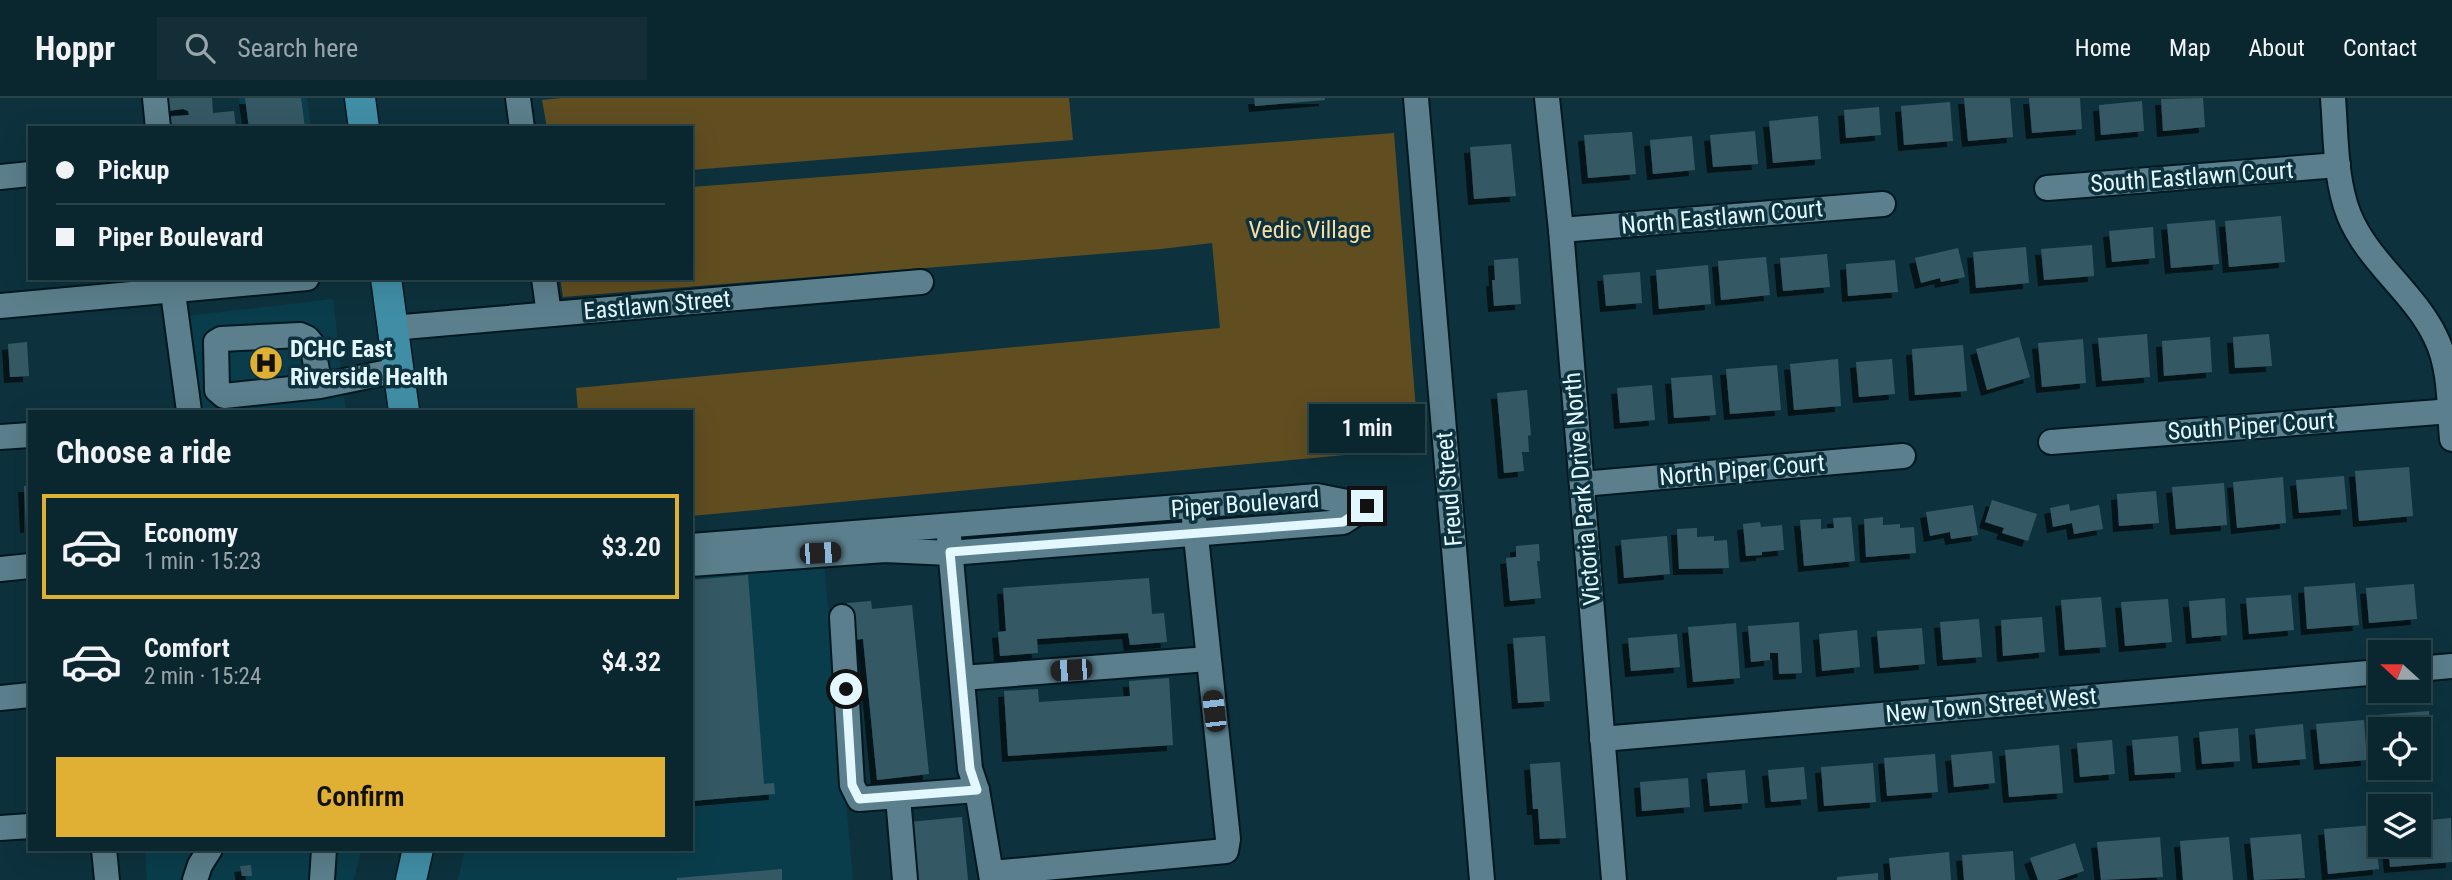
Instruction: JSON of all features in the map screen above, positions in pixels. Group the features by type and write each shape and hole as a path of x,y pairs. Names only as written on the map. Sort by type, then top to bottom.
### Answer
{"main road":[{"path":"360,98 364,126"},
{"path":"386,280 404,410"},
{"path":"411,880 418,851"}],"street":[{"path":"155,98 158,126"},
{"path":"518,98 522,126"},
{"name":"Freud Street","path":"1416,98 1482,880"},
{"name":"Victoria Park Drive North","path":"1547,98 1561,230 1615,880"},
{"path":"2333,98 2338,165 2345,202 2357,232 2428,324 2437,340 2446,368 2452,439"},
{"name":"South Eastlawn Court","path":"2047,188 2338,165"},
{"path":"0,177 28,174"},
{"name":"North Eastlawn Court","path":"1561,230 1883,204"},
{"path":"0,306 172,284 262,280"},
{"path":"544,280 549,314"},
{"name":"Eastlawn Street","path":"392,328 921,282"},
{"path":"172,284 189,410"},
{"path":"320,386 398,370"},
{"name":"South Piper Court","path":"2051,442 2451,411"},
{"path":"0,437 28,435"},
{"name":"North Piper Court","path":"1582,484 1903,456"},
{"name":"Piper Boulevard","path":"693,546 1317,496 1367,506 1343,522 950,552 885,550 693,564"},
{"path":"948,526 970,769 977,790 992,876 1069,873 1226,851 1228,839 1193,507"},
{"path":"0,569 28,566"},
{"path":"842,617 852,785 859,799 977,790"},
{"path":"962,678 1208,659"},
{"path":"2431,668 2452,666"},
{"name":"New Town Street West","path":"1602,738 2368,673"},
{"path":"0,698 28,695"},
{"path":"898,797 905,880"},
{"path":"0,828 28,826"},
{"path":"104,851 107,880"},
{"path":"195,880 209,851"},
{"path":"322,880 324,851"}],"shaded area":[{"path":"239,98 307,98 311,126 241,126"},
{"name":"DCHC East Riverside Health","path":"333,299 346,410 197,410 186,316"},
{"path":"824,563 853,880 458,880 465,851 693,851 693,576"},
{"path":"145,851 361,851 354,880 147,880"}],"green space":[{"path":"1069,98 1073,140 693,170 693,126 547,126 542,100"},
{"name":"Vedic Village","path":"1394,133 1419,448 693,516 693,410 578,410 576,388 1220,328 1212,243 563,297 560,280 693,280 693,187"}],"building":[{"path":"163,98 212,98 213,113 234,111 236,126 166,126 165,117 189,115 188,111 183,109 168,111"},
{"path":"245,98 301,98 305,126 249,126"},
{"path":"1254,98 1325,98 1325,100 1255,106"},
{"path":"1964,98 2010,98 2013,137 1968,141"},
{"path":"2029,98 2080,98 2082,129 2032,133"},
{"path":"2203,98 2205,127 2163,131 2161,99"},
{"path":"2142,101 2144,131 2101,135 2099,105"},
{"path":"1950,102 1953,141 1904,145 1901,106"},
{"path":"1879,107 1881,135 1846,138 1844,110"},
{"path":"1818,116 1821,159 1773,163 1769,121"},
{"path":"1755,131 1758,164 1713,167 1710,135"},
{"path":"1632,132 1636,174 1588,178 1584,135"},
{"path":"1692,136 1695,170 1653,174 1650,140"},
{"path":"1511,144 1516,196 1474,199 1470,147"},
{"path":"2281,216 2285,262 2229,267 2225,221"},
{"path":"2215,220 2219,264 2171,268 2167,224"},
{"path":"2153,227 2155,258 2112,262 2109,231"},
{"path":"2092,245 2094,276 2044,280 2041,249"},
{"path":"2026,247 2029,283 1976,288 1973,252"},
{"path":"1958,248 1965,277 1941,282 1940,278 1921,283 1915,258"},
{"path":"1827,254 1830,287 1783,291 1780,258"},
{"path":"1766,257 1770,295 1721,300 1718,261"},
{"path":"1518,258 1521,304 1494,306 1494,260"},
{"path":"1895,260 1898,292 1848,296 1846,264"},
{"path":"1708,265 1711,304 1659,309 1656,270"},
{"path":"1640,272 1642,303 1606,306 1603,275"},
{"path":"2147,334 2150,377 2102,381 2098,338"},
{"path":"2269,334 2272,366 2235,368 2233,337"},
{"path":"2019,337 2030,377 1987,390 1976,349"},
{"path":"2210,337 2212,372 2164,376 2162,341"},
{"path":"2083,339 2086,383 2042,387 2038,343"},
{"path":"27,342 29,376 10,377 8,344"},
{"path":"1963,345 1967,391 1915,395 1912,349"},
{"path":"1838,359 1841,406 1794,410 1790,364"},
{"path":"1892,359 1895,394 1859,397 1856,362"},
{"path":"1777,365 1781,410 1730,414 1726,369"},
{"path":"1712,375 1716,415 1674,418 1671,378"},
{"path":"1652,385 1655,420 1620,423 1617,388"},
{"path":"1527,390 1531,435 1528,436 1529,452 1522,452 1524,471 1504,473 1497,393"},
{"path":"2409,467 2413,516 2359,521 2355,471"},
{"path":"2344,476 2347,509 2299,513 2296,480"},
{"path":"2283,477 2286,523 2237,528 2233,482"},
{"path":"2224,483 2227,525 2176,529 2172,487"},
{"path":"24,486 28,486 28,527"},
{"path":"2156,491 2159,523 2119,526 2117,494"},
{"path":"1992,500 2037,514 2028,541 2002,533 2004,528 1985,522"},
{"path":"2069,504 2070,511 2099,505 2103,529 2074,534 2072,523 2053,527 2050,508"},
{"path":"1973,505 1978,535 1951,539 1950,532 1930,536 1926,512"},
{"path":"1851,517 1855,561 1804,566 1800,520 1821,519 1821,529 1834,528 1833,518"},
{"path":"1883,517 1883,525 1914,527 1916,553 1866,557 1864,519"},
{"path":"1760,522 1761,527 1782,525 1784,550 1746,556 1743,524"},
{"path":"1697,528 1697,537 1714,536 1714,541 1727,540 1729,568 1679,569 1677,529"},
{"path":"1667,536 1670,574 1624,578 1621,540"},
{"path":"1539,544 1540,561 1537,561 1541,598 1510,601 1506,558 1516,557 1516,546"},
{"path":"748,575 764,784 774,783 775,794 693,801 693,580"},
{"path":"1149,578 1152,614 1164,613 1167,642 1130,645 1128,633 1037,639 1038,653 1000,656 998,632 1006,631 1003,588"},
{"path":"2355,583 2359,625 2307,629 2304,587"},
{"path":"2414,584 2417,619 2369,623 2366,588"},
{"path":"2291,595 2294,630 2249,634 2246,598"},
{"path":"2101,597 2106,647 2065,650 2061,600"},
{"path":"2225,598 2227,635 2192,638 2189,601"},
{"path":"2168,599 2172,642 2125,646 2121,602"},
{"path":"871,601 872,609 912,605 929,774 877,780 863,639 851,640 847,603"},
{"path":"2042,617 2045,652 2003,656 2001,620"},
{"path":"1979,619 1982,657 1943,660 1940,622"},
{"path":"1799,622 1802,673 1779,674 1778,653 1770,653 1770,660 1751,662 1748,626"},
{"path":"1736,623 1740,678 1693,682 1688,627"},
{"path":"1922,628 1925,664 1880,668 1877,631"},
{"path":"1857,630 1860,667 1822,671 1819,634"},
{"path":"1677,634 1680,667 1631,671 1628,638"},
{"path":"1545,636 1550,701 1518,703 1513,638"},
{"path":"1169,678 1173,745 1008,756 1004,691 1038,689 1039,702 1130,696 1129,681"},
{"path":"2429,711 2429,717 2377,717"},
{"path":"2364,720 2367,760 2320,764 2316,724"},
{"path":"2303,724 2306,759 2258,763 2255,729"},
{"path":"2238,728 2240,761 2202,764 2199,732"},
{"path":"2178,736 2181,772 2135,775 2132,740"},
{"path":"2112,740 2115,774 2080,777 2077,743"},
{"path":"2059,745 2063,793 2009,797 2005,750"},
{"path":"1992,751 1995,783 1954,787 1951,755"},
{"path":"1935,754 1938,792 1887,796 1884,758"},
{"path":"1560,762 1566,838 1540,839 1538,809 1533,809 1530,764"},
{"path":"1873,763 1876,802 1824,806 1821,767"},
{"path":"1804,767 1807,799 1771,802 1768,770"},
{"path":"1745,770 1748,803 1710,806 1707,773"},
{"path":"1688,778 1690,807 1642,811 1640,782"},
{"path":"962,817 968,880 915,880 909,822"},
{"path":"2451,818 2452,862 2390,867 2389,857 2431,857 2431,820"},
{"path":"2368,826 2368,857 2378,857 2379,869 2328,874 2324,829"},
{"path":"2301,834 2305,878 2254,880 2250,838"},
{"path":"2160,837 2163,877 2101,880 2097,842"},
{"path":"2229,837 2233,880 2183,880 2180,841"},
{"path":"2075,843 2084,871 2057,880 2038,880 2030,858"},
{"path":"2013,851 2015,880 1964,880 1962,855"},
{"path":"1949,852 1951,880 1891,880 1889,858"},
{"path":"251,865 252,876 242,876 240,866"},
{"path":"782,869 782,880 677,880 677,878"},
{"path":"1878,873 1878,880 1837,880 1837,877"}],"place":[{"name":"DCHC East Riverside Health","path":"266,363"}],"route":[{"path":"846,689 852,785 859,799 977,790 970,769 950,552 1343,522 1367,506"}]}
